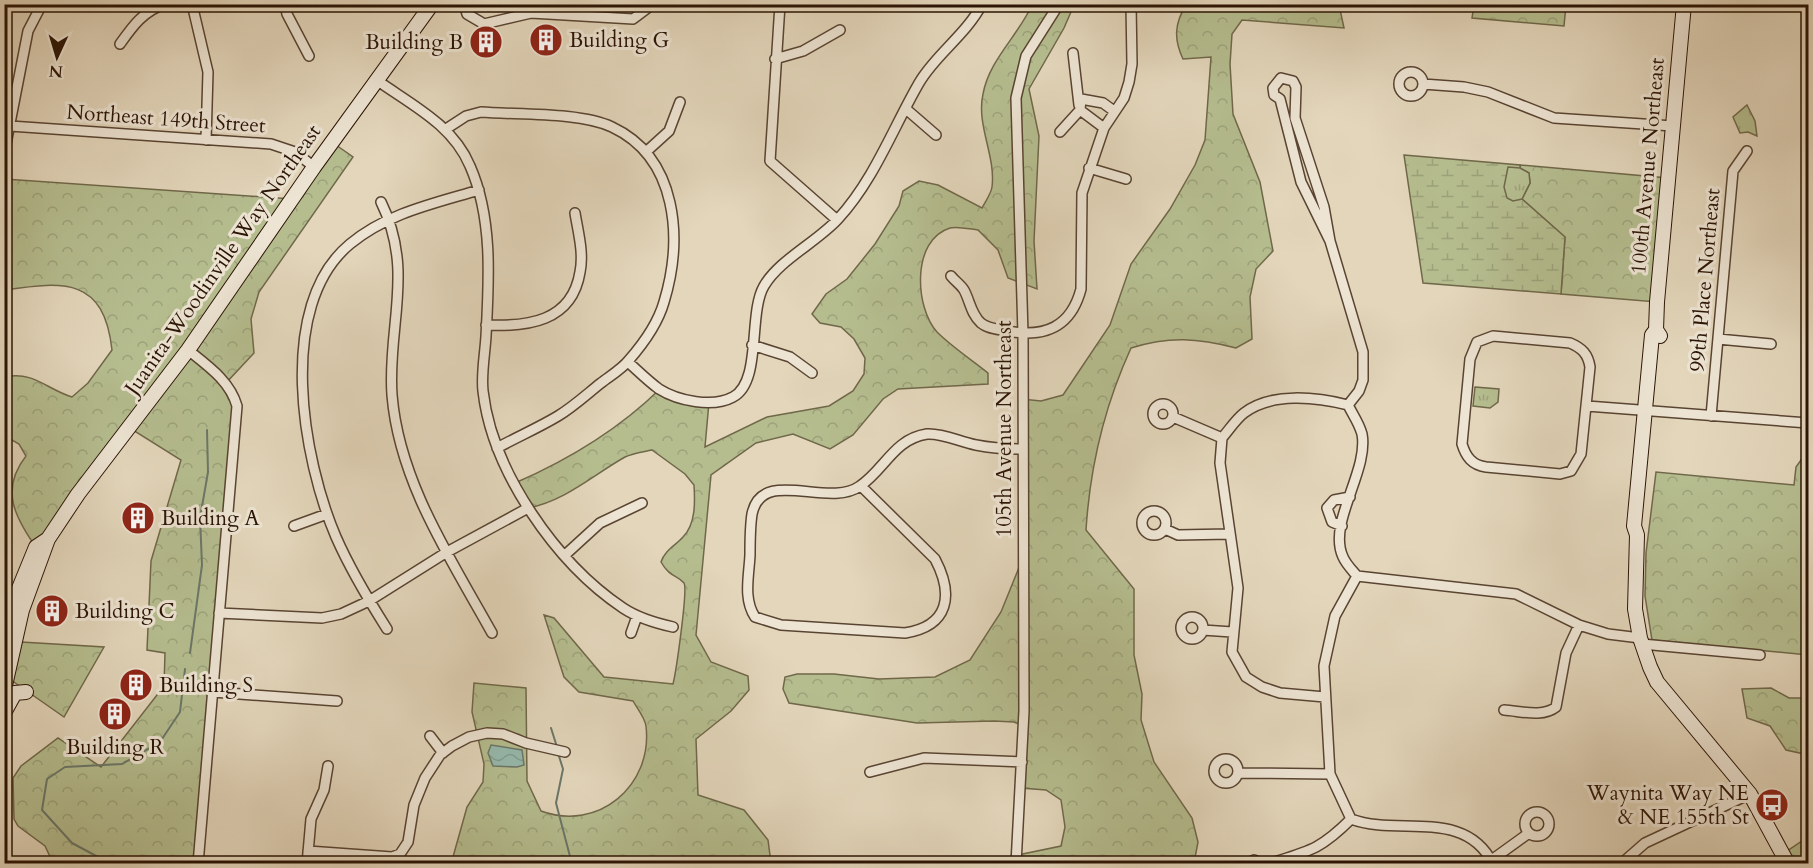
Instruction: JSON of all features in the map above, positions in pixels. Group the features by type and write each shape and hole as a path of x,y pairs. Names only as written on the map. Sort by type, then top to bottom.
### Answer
{"main road":[{"name":"Juanita-Woodinville Way Northeast","path":"4,690 20,621 48,538 78,494 189,350 314,167 432,4"},
{"name":"100th Avenue Northeast","path":"1684,4 1656,330 1660,336 1634,526 1637,534 1634,587 1641,641 1658,682 1750,794 1788,864"},
{"name":"Juanita-Woodinville Way Northeast","path":"4,639 11,608 36,547 48,538"},
{"path":"4,657 20,621"},
{"path":"4,713 15,693 26,692"}],"street":[{"path":"4,154 28,31 42,4"},
{"path":"120,44 135,23 154,8 165,4"},
{"path":"192,4 208,72 206,140"},
{"path":"285,4 287,14 309,56"},
{"path":"464,5 477,22 493,24 531,14 633,20 653,4"},
{"path":"780,4 770,161 837,220"},
{"path":"628,362 660,389 681,398 722,402 736,396 744,387 757,306 763,287 774,273 837,220 859,193 921,80 957,40 982,4"},
{"name":"105th Avenue Northeast","path":"1016,864 1022,762 1023,334 1016,98 1026,56 1059,4"},
{"path":"951,276 963,290 970,307 983,325 1023,334 1054,328 1068,319 1077,304 1081,289 1082,192 1104,128 1124,98 1132,64 1131,4"},
{"path":"776,59 803,51 840,30"},
{"path":"1073,52 1079,107 1104,128"},
{"path":"1330,241 1301,182 1280,99 1274,95 1273,88 1281,78 1293,81 1296,87 1295,118 1324,207 1330,241 1363,352 1363,380 1359,391 1348,405"},
{"path":"378,81 446,129 470,165 479,190 487,234 483,390 497,448 528,508 564,555 609,597 637,616 673,627"},
{"path":"1422,84 1464,87 1488,92 1554,118 1673,126"},
{"path":"1060,132 1079,107 1081,99 1092,99 1103,103 1114,111"},
{"path":"647,151 669,131 680,102"},
{"path":"906,109 936,135"},
{"path":"446,129 466,116 481,112 588,119 610,126 632,138 647,151 668,187 672,204 670,276 664,302 655,323 628,362 558,416 497,448"},
{"name":"Northeast 149th Street","path":"10,126 271,144 295,152 314,167"},
{"name":"99th Place Northeast","path":"1711,416 1733,171 1747,151"},
{"path":"1089,168 1126,179"},
{"path":"387,629 346,558 327,514 310,445 303,392 306,337 313,297 330,267 349,245 389,217 479,190"},
{"path":"381,202 389,217 399,276 392,380 399,435 407,468 419,498 492,633"},
{"path":"486,325 534,324 550,316 566,303 576,288 580,273 581,254 575,213"},
{"path":"1493,336 1570,343 1583,350 1590,367 1587,406 1581,454 1571,471 1560,474 1478,466 1466,456 1462,444 1470,359 1477,342 1493,336"},
{"path":"1718,339 1771,344"},
{"path":"752,345 790,357 812,373"},
{"path":"189,350 223,379 234,394 237,406 198,864"},
{"path":"1325,697 1280,693 1262,687 1246,677 1232,652 1232,632 1238,588 1220,463 1222,438 1244,413 1262,403 1312,398 1348,405 1357,421 1362,436 1361,454 1342,526 1342,556 1357,576 1516,594 1579,624 1608,634 1641,641 1760,655"},
{"path":"1587,406 1809,423"},
{"path":"1173,417 1222,438"},
{"path":"861,486 935,559 941,570 947,598 938,618 931,626 905,633 781,625 755,617 747,602 752,515 756,502 773,489 828,495 846,493 861,486 893,451 907,440 929,434 984,446 1021,449"},
{"path":"1342,526 1332,522 1327,508 1334,500 1350,497"},
{"path":"564,555 600,524 642,503"},
{"path":"219,613 322,618 341,614 369,601 447,552 528,508"},
{"path":"294,526 327,514"},
{"path":"1165,529 1178,535 1229,534"},
{"path":"1351,819 1330,774 1324,666 1335,616 1357,576"},
{"path":"631,633 637,616"},
{"path":"1504,710 1538,713 1550,712 1556,707 1560,698 1566,653 1579,624"},
{"path":"1203,630 1232,632"},
{"path":"213,692 338,701"},
{"path":"308,851 392,857 400,854 408,842 414,805 425,778 443,753 469,737 487,733 503,734 526,743 565,752"},
{"path":"430,736 443,753"},
{"path":"870,772 924,758 1022,762"},
{"path":"307,864 311,819 324,790 328,766"},
{"path":"1238,773 1330,774"},
{"path":"1621,864 1645,843 1750,794"},
{"path":"1351,819 1382,827 1436,825 1449,828 1477,844 1490,862 1529,833"},
{"path":"1246,864 1254,860 1266,864 1317,848 1330,840 1351,819"}],"green space":[{"path":"1032,5 1074,5 1064,28 1029,89 1039,136 1034,241 1037,289 1008,278 998,250 978,230 956,227 937,235 928,246 921,276 924,307 930,321 943,338 988,373 988,384 898,389 883,399 853,435 830,449 793,434 756,443 711,475 696,635 711,662 748,676 749,690 731,711 696,739 698,795 744,810 768,840 771,863 451,864 467,807 483,782 484,764 472,712 474,683 526,688 527,781 541,811 562,816 582,815 601,809 618,799 631,785 641,768 646,748 646,726 643,716 633,701 579,692 564,677 544,615 554,618 604,677 673,684 685,589 684,583 671,574 661,562 690,526 694,505 694,485 685,474 652,450 625,457 567,494 541,505 528,508 515,483 592,443 627,418 660,389 709,402 705,447 767,417 829,406 853,391 864,374 865,358 854,339 841,327 820,323 812,314 826,294 847,279 875,244 899,206 903,191 919,181 938,185 982,208 991,190 992,175 982,117 983,94 997,59"},
{"path":"1186,5 1339,5 1344,28 1242,20 1232,34 1230,64 1233,114 1260,182 1273,251 1256,269 1250,297 1252,339 1236,348 1196,340 1171,340 1131,348 1113,392 1095,460 1086,530 1134,589 1134,655 1142,694 1141,720 1154,762 1192,818 1198,842 1194,863 1016,863 1018,855 1061,846 1065,827 1061,800 1046,790 1021,788 1023,726 1014,722 994,721 917,723 789,703 783,689 785,677 797,674 834,674 879,679 935,677 970,660 1001,612 1022,560 1022,399 1041,401 1063,395 1110,325 1131,264 1170,209 1195,165 1205,140 1211,57 1183,59 1178,45 1177,25"},
{"path":"1474,5 1566,5 1564,26 1472,18"},
{"path":"1747,105 1755,121 1757,136 1748,132 1740,133 1733,117"},
{"path":"336,145 353,157 259,292 251,319 254,353 226,383 237,406 198,863 53,863 45,846 18,826 14,819 13,778 21,766 58,738 101,767 164,686 165,653 147,650 151,561 181,460 133,430 38,550 22,526 13,503 12,492 18,468 26,456 19,444 5,436 5,377 24,376 72,397 88,383 112,350 108,326 100,309 90,297 78,290 46,285 5,290 5,179 292,199"},
{"path":"1404,155 1520,165 1520,168 1529,173 1530,183 1522,199 1565,237 1561,294 1423,283"},
{"path":"1520,165 1668,178 1657,302 1561,294 1565,237 1522,199"},
{"path":"1508,167 1520,168 1529,173 1530,183 1522,199 1513,201 1507,198 1504,187"},
{"path":"1475,387 1499,389 1498,402 1490,408 1473,406"},
{"path":"1808,450 1808,655 1652,640 1645,596 1646,553 1656,472 1794,485 1796,467"},
{"path":"21,642 104,647 64,717 11,680"},
{"path":"1771,688 1789,698 1808,698 1808,759 1804,754 1786,750 1770,726 1747,718 1742,689"},
{"path":"1808,837 1808,863 1771,864 1782,851 1784,853"}],"water":[{"path":"491,745 522,750 524,765 493,766 488,753"}],"waterway":[{"path":"190,653 202,565 200,518 208,472 207,430"},
{"path":"111,864 72,843 42,810 47,779 65,767 122,764 160,742 180,712 185,669"},
{"path":"551,728 557,747"},
{"path":"558,753 563,769 556,803 572,864"}],"place":[{"name":"Building G","path":"546,40"},
{"name":"Building B","path":"486,42"},
{"name":"Building A","path":"138,518"},
{"name":"Building C","path":"52,611"},
{"name":"Building S","path":"136,685"},
{"name":"Building R","path":"115,714"},
{"name":"Waynita Way NE & NE 155th St","path":"1772,805"}]}
